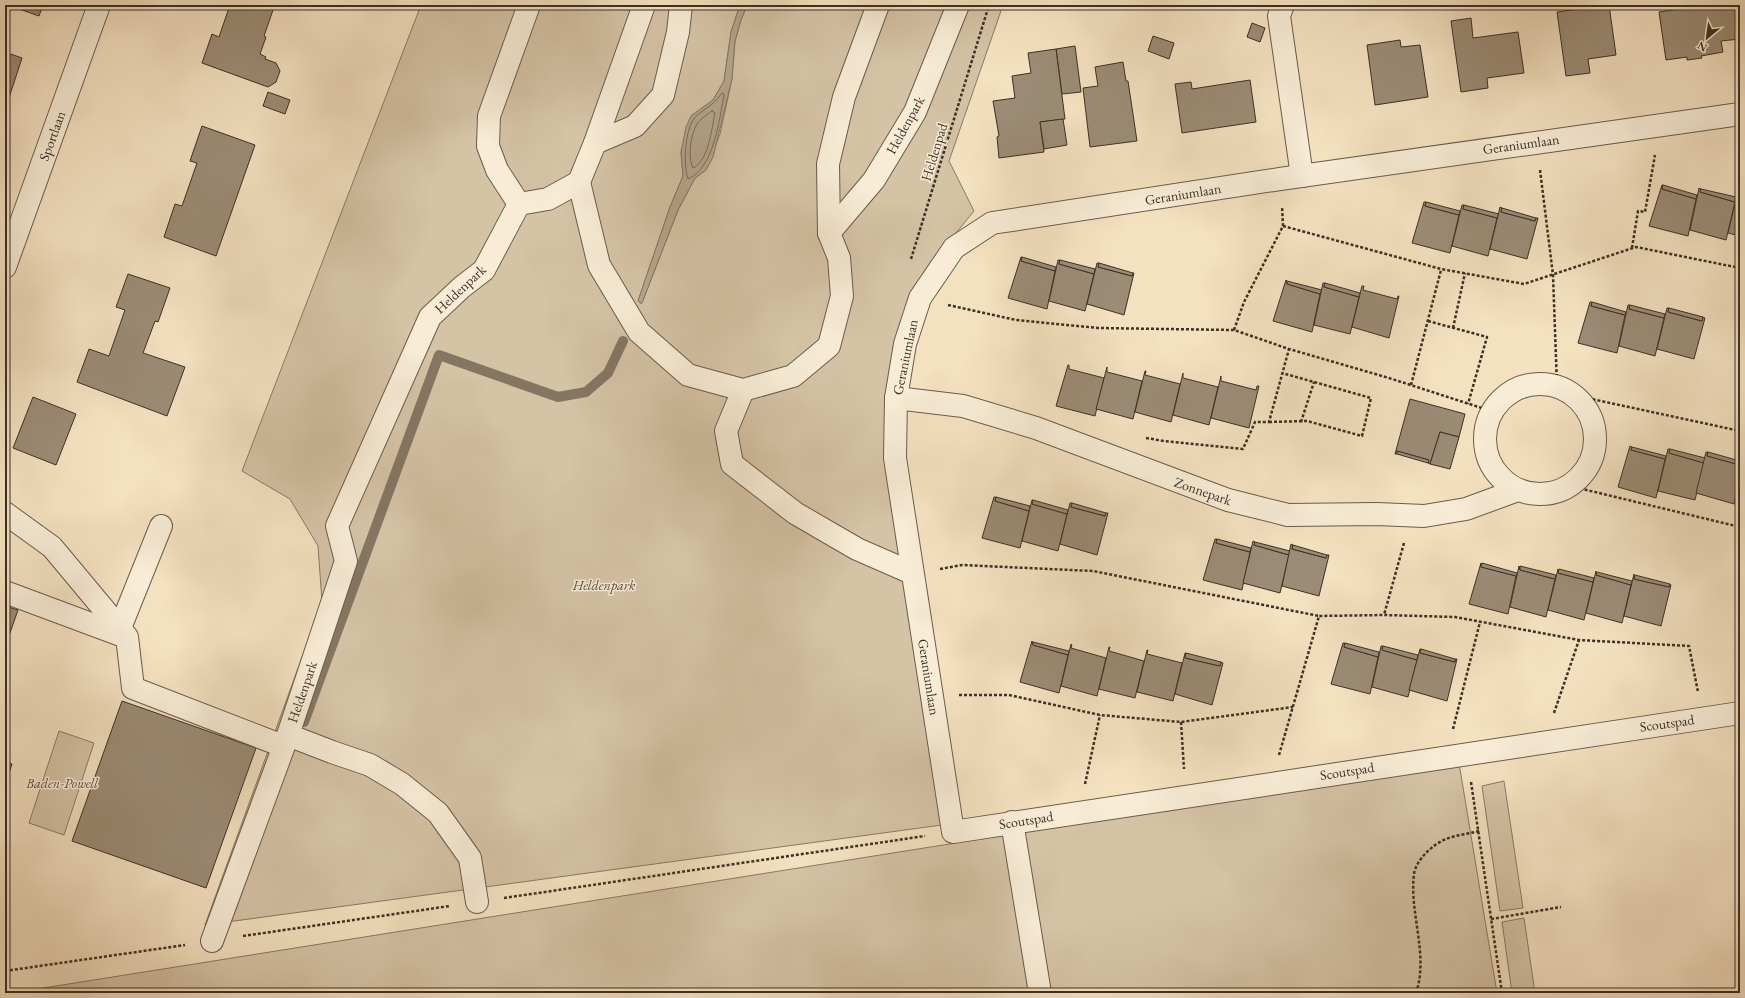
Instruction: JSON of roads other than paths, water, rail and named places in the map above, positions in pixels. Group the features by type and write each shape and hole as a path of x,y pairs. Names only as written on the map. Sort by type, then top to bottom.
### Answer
{"street":[{"name":"Sportlaan","path":"5,267 99,5"},
{"path":"529,5 489,116 488,146 497,170 519,204 548,199 579,182"},
{"path":"644,5 595,143 579,182 599,265 639,332 688,375 743,390 793,376 829,346 842,296 839,258 829,233 828,164 844,97 878,5"},
{"path":"595,143 635,126 662,95 678,32 681,5"},
{"name":"Heldenpark","path":"829,233 874,180 916,112 958,5"},
{"path":"1283,5 1279,16 1302,176"},
{"name":"Geraniumlaan","path":"953,832 895,458 896,398 905,344 920,298 954,248 992,223 1280,179 1660,124 1740,114"},
{"name":"Heldenpark","path":"212,941 286,740 346,561 337,526 430,317 462,287 484,270 519,204"},
{"path":"1538,383 1565,390 1586,408 1594,424 1595,442 1592,459 1583,474 1570,486 1553,493 1535,494 1518,490 1502,480 1490,465 1485,448 1485,429 1491,411 1504,397 1520,387 1538,383"},
{"path":"743,390 726,431 732,464 795,513 857,549 912,573"},
{"name":"Zonnepark","path":"896,398 970,408 1036,428 1228,500 1288,515 1424,516 1466,509 1518,490"},
{"path":"5,513 52,548 124,633"},
{"name":"Heldenpark","path":"161,526 124,633 133,688 286,740 332,752 370,765 402,784 438,813 470,858 477,902"},
{"path":"5,592 124,633"},
{"name":"Scoutspad","path":"953,832 1446,756 1740,713"},
{"path":"1012,822 1040,993"}],"water":[{"path":"740,5 747,5 735,41 732,79 713,157 706,170 695,178 678,210 642,303 640,303 638,301 670,207 683,176 681,152 686,127 691,116 713,100 724,81 731,32"}],"waterway":[{"path":"304,722 439,355 558,397 586,392 608,373 623,341"}],"park label":[{"name":"Baden-Powell","path":"62,783"}]}
